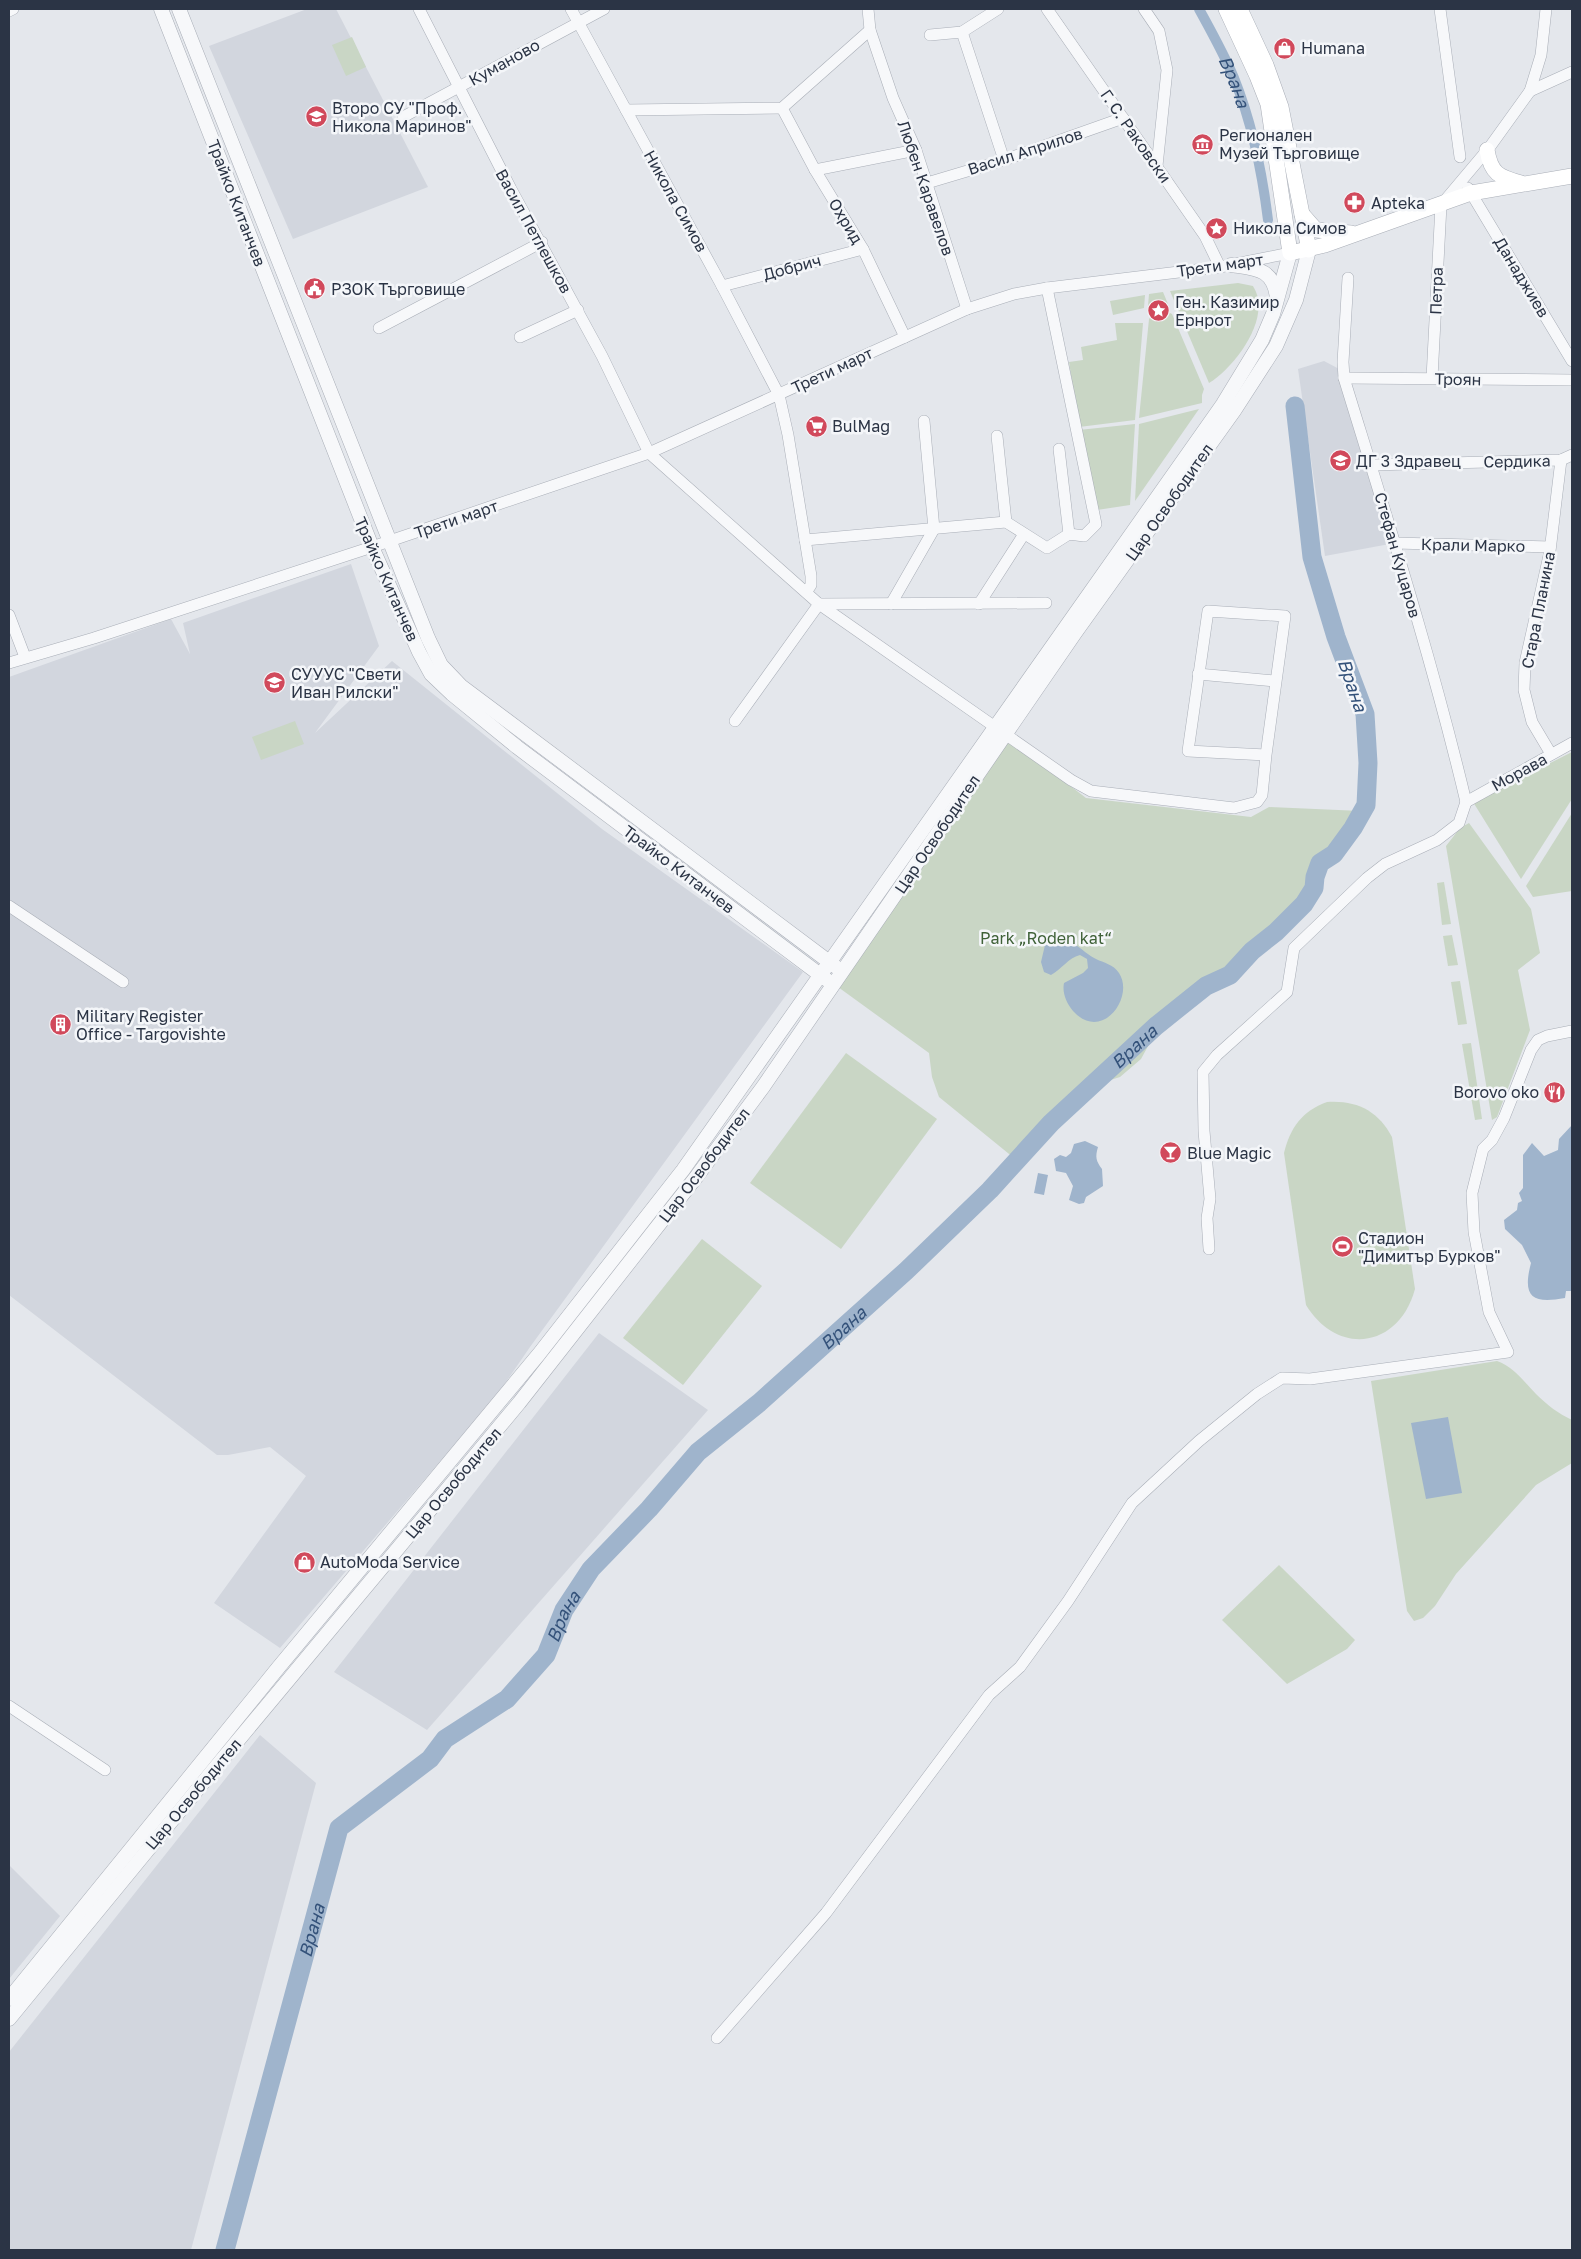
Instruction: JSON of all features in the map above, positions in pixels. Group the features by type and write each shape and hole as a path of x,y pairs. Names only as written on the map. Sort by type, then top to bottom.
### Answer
{"main road":[{"path":"1226,9 1268,104 1290,253 1309,250 1358,234 1471,193 1572,176"},
{"path":"1240,9 1266,65 1281,107 1309,250"},
{"path":"1487,150 1489,165 1495,172 1503,178 1525,184"},
{"path":"1302,214 1316,230 1358,234"}],"street":[{"path":"9,11 13,9"},
{"name":"Трайко Китанчев","path":"161,9 372,548 419,652 431,674 452,694 517,747 834,985"},
{"name":"Трайко Китанчев","path":"179,9 434,653 450,675 461,686 843,972"},
{"name":"Васил Петлешков","path":"419,9 511,189 542,242 602,356 648,453"},
{"name":"Никола Симов","path":"571,9 722,286 779,395 788,435 806,540 811,576 811,585 807,591"},
{"name":"Куманово","path":"403,117 578,21 604,9"},
{"name":"Любен Каравелов","path":"868,9 870,30 894,98 916,150 967,310"},
{"path":"930,35 962,32 998,9"},
{"name":"Г. С. Раковски","path":"1047,9 1226,266"},
{"path":"1144,9 1158,31 1167,70 1157,166"},
{"path":"1440,9 1460,157"},
{"path":"1441,205 1487,150 1530,91 1541,55 1546,9"},
{"path":"626,110 782,108 870,30"},
{"path":"962,32 1004,160"},
{"path":"1530,91 1572,72"},
{"name":"Охрид","path":"782,108 814,170 863,249 905,337"},
{"name":"Васил Априлов","path":"927,183 1004,160 1123,118"},
{"path":"814,170 916,150"},
{"name":"Данаджиев","path":"1462,178 1572,361"},
{"name":"Петра","path":"1432,378 1441,205"},
{"path":"379,328 542,242"},
{"name":"Добрич","path":"722,286 863,249"},
{"name":"Цар Освободител","path":"9,1999 278,1668 539,1354 683,1170 829,963 1234,411 1276,346 1296,300 1309,250"},
{"name":"Трети март","path":"9,663 94,638 372,548 648,453 967,310 1014,294 1047,288 1226,266 1290,253"},
{"name":"Цар Освободител","path":"9,2019 519,1403 698,1176 763,1087 843,972 1001,730 1223,404 1262,340 1278,297 1290,253"},
{"path":"1226,266 1264,272 1274,281 1278,297"},
{"name":"Стефан Куцаров","path":"1348,278 1343,362 1344,378 1395,544 1452,744 1466,802"},
{"path":"806,540 1006,522 1047,548 1069,534 1084,536 1096,524 1047,288"},
{"path":"520,337 578,310"},
{"name":"Троян","path":"1344,378 1572,380"},
{"path":"891,604 934,529 924,421"},
{"path":"997,436 1006,522"},
{"path":"1059,449 1069,534"},
{"path":"648,453 807,591 819,604 1071,780 1091,790 1234,808 1257,802 1262,795 1275,681 1285,616 1208,611 1198,674 1188,750 1266,755"},
{"name":"Сердика","path":"1371,465 1561,460 1572,454"},
{"name":"Стара Планина","path":"1551,754 1532,722 1524,690 1525,663 1550,547 1561,460"},
{"path":"979,604 1024,534"},
{"name":"Крали Марко","path":"1395,544 1550,547"},
{"path":"819,604 1046,603"},
{"path":"735,721 819,604"},
{"path":"9,615 25,657"},
{"path":"1198,674 1275,681"},
{"name":"Морава","path":"1466,802 1572,743"},
{"path":"1209,1248 1207,1218 1210,1199 1204,1131 1203,1072 1218,1055 1287,992 1294,948 1367,878 1385,864 1438,840 1459,824 1466,802"},
{"path":"9,906 124,982"},
{"path":"717,2038 826,1912 989,1695 1020,1667 1068,1601 1132,1504 1218,1425 1257,1394 1282,1378 1310,1379 1508,1352 1490,1312 1474,1232 1472,1193 1483,1149 1492,1140 1504,1118 1531,1050 1538,1040 1547,1036 1572,1031"},
{"path":"9,1706 105,1770"}],"shaded area":[{"name":"Второ СУ \"Проф. Никола Маринов\"","path":"307,9 336,9 428,187 293,239 209,46"},
{"name":"ДГ 3 Здравец","path":"1324,361 1343,371 1395,543 1325,556 1298,369"},
{"path":"351,564 379,646 315,733 392,661 602,829 803,972 497,1395 280,1648 214,1603 306,1476 270,1447 228,1455 217,1455 9,1295 9,677 171,619 190,654 183,623"},
{"path":"599,1333 708,1410 427,1730 334,1672"},
{"path":"260,1735 316,1783 191,2250 9,2250 9,2052"},
{"path":"9,1865 60,1916 9,1979"}],"green space":[{"path":"352,37 366,67 346,76 332,45"},
{"path":"1238,283 1253,286 1258,298 1255,326 1240,353 1219,376 1209,383 1170,291"},
{"path":"1163,292 1168,304 1161,302 1148,306 1149,294"},
{"path":"1145,295 1144,308 1113,315 1110,301"},
{"path":"1166,311 1172,314 1204,389 1202,403 1139,418 1149,319 1153,314"},
{"path":"1115,323 1143,323 1135,420 1079,427 1069,362 1083,360 1081,347 1117,340"},
{"path":"1199,409 1135,501 1139,424"},
{"path":"1135,424 1130,505 1097,510 1079,430"},
{"path":"295,721 304,744 261,760 252,737"},
{"name":"Park „Roden kat“","path":"1008,738 1086,798 1251,817 1269,807 1361,811 1297,908 1269,939 1226,972 1184,995 1153,1037 1141,1059 1120,1077 1098,1084 1014,1158 939,1097 932,1077 929,1053 838,987"},
{"path":"1572,752 1572,799 1521,879 1473,802"},
{"path":"1572,813 1572,891 1533,897 1526,886"},
{"path":"1469,823 1531,909 1540,953 1518,970 1530,1030 1497,1117 1492,1120 1446,846 1460,828"},
{"path":"1444,882 1451,924 1442,925 1437,883"},
{"path":"1452,935 1458,965 1448,966 1443,936"},
{"path":"1460,981 1467,1024 1458,1025 1451,982"},
{"path":"1471,1043 1482,1119 1475,1120 1462,1044"},
{"path":"846,1053 937,1119 841,1249 750,1183"},
{"path":"1327,1102 1348,1103 1366,1109 1380,1120 1392,1137 1415,1289 1407,1309 1396,1324 1382,1334 1366,1339 1350,1338 1334,1333 1319,1322 1306,1305 1284,1153 1290,1136 1298,1122 1311,1110"},
{"path":"702,1239 762,1286 683,1385 623,1338"},
{"path":"1497,1361 1514,1371 1549,1405 1572,1420 1572,1463 1536,1485 1456,1574 1435,1606 1423,1618 1414,1621 1407,1611 1371,1381"},
{"path":"1279,1565 1355,1640 1347,1649 1287,1684 1222,1620"}],"water":[{"path":"1057,938 1073,943 1119,973 1123,983 1123,994 1113,1013 1105,1019 1095,1022 1084,1020 1068,1005 1065,997 1064,983 1083,973 1088,968 1087,959 1080,955 1051,975 1044,972 1041,962 1045,945"},
{"path":"1572,1125 1572,1291 1566,1291 1565,1298 1554,1300 1537,1299 1529,1291 1531,1263 1522,1245 1505,1229 1504,1220 1517,1210 1518,1203 1522,1201 1519,1193 1523,1188 1523,1155 1532,1143 1544,1156 1558,1150 1559,1139"},
{"path":"1085,1141 1098,1147 1097,1159 1102,1169 1103,1186 1086,1197 1084,1203 1079,1204 1069,1200 1073,1186 1066,1173 1056,1171 1054,1159 1060,1155 1066,1157 1071,1153 1074,1144"},
{"path":"1038,1173 1048,1175 1044,1195 1034,1193"},
{"path":"1448,1417 1462,1493 1426,1499 1411,1423"}],"waterway":[{"name":"Врана","path":"1199,9 1230,69 1246,112 1263,183 1268,220"},
{"name":"Врана","path":"225,2250 339,1828 430,1759 445,1739 507,1699 546,1655 564,1610 591,1569 649,1509 698,1452 759,1403 906,1271 990,1190 1051,1123 1156,1026 1206,986 1230,975 1252,951 1276,932 1304,904 1314,888 1315,877 1320,863 1334,854 1353,828 1366,805 1368,763 1365,714 1336,637 1312,557 1295,406"}],"place":[{"name":"Humana","path":"1285,48"},
{"name":"Второ СУ \"Проф. Никола Маринов\"","path":"316,117"},
{"name":"Регионален Музей Търговище","path":"1203,144"},
{"name":"Apteka","path":"1355,203"},
{"name":"Никола Симов","path":"1217,228"},
{"name":"РЗОК Търговище","path":"315,289"},
{"name":"Ген. Казимир Ернрот","path":"1159,311"},
{"name":"BulMag","path":"816,426"},
{"name":"ДГ 3 Здравец","path":"1340,461"},
{"name":"СУУУС \"Свети Иван Рилски\"","path":"275,683"},
{"name":"Military Register Office - Targovishte","path":"60,1025"},
{"name":"Borovo oko","path":"1555,1092"},
{"name":"Blue Magic","path":"1171,1153"},
{"name":"Стадион \"Димитър Бурков\"","path":"1342,1247"},
{"name":"AutoModa Service","path":"304,1562"}]}
